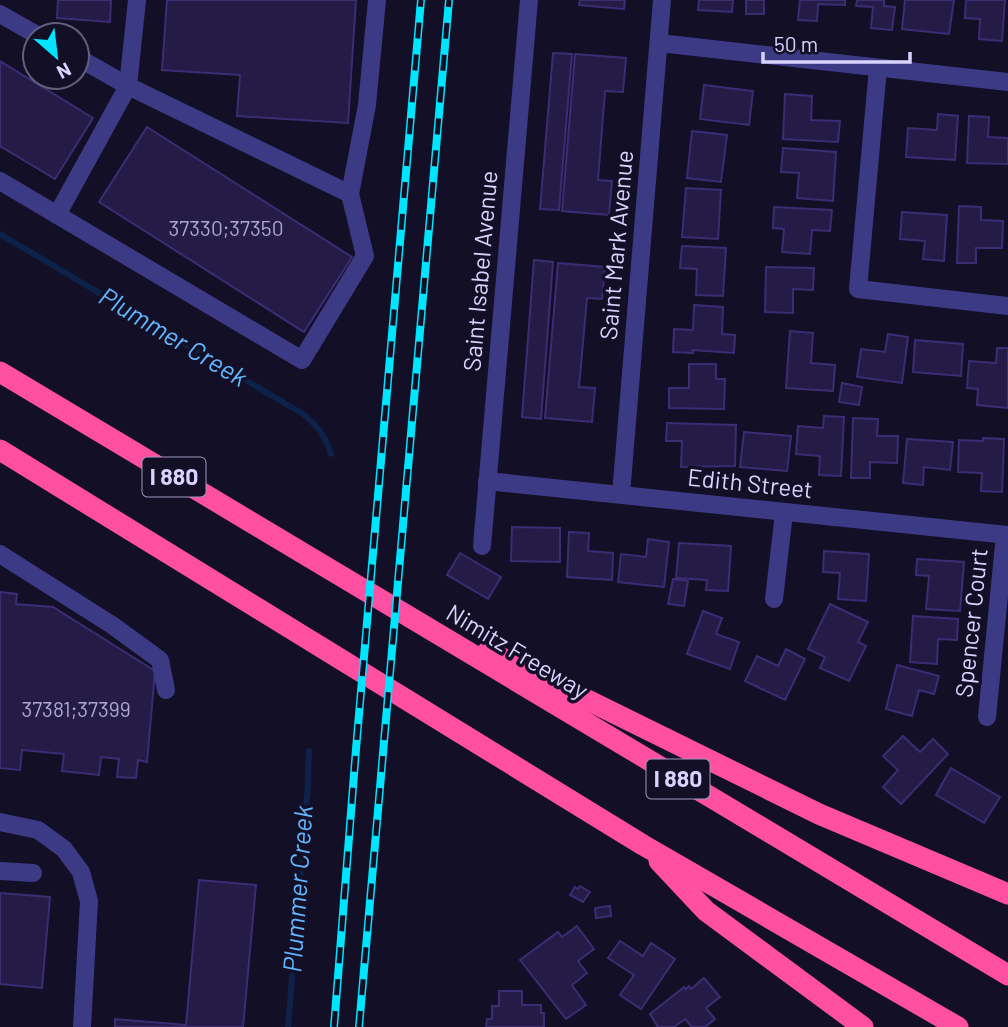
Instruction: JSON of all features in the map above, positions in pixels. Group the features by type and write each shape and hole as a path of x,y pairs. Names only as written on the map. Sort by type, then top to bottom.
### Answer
{"highway":[{"name":"Nimitz Freeway","path":"0,372 1008,975"},
{"name":"I 880","path":"0,450 643,845 958,1027"},
{"path":"347,582 820,814 1008,894"},
{"path":"643,845 706,911 863,1027"}],"street":[{"path":"57,215 128,86 136,0"},
{"path":"0,181 302,360 365,256 350,194 367,105 377,0"},
{"name":"Saint Isabel Avenue","path":"482,546 529,0"},
{"name":"Saint Mark Avenue","path":"621,494 662,0"},
{"path":"0,14 21,26"},
{"path":"659,43 1008,82"},
{"path":"91,65 128,86 350,194"},
{"path":"878,68 858,289 1008,306"},
{"name":"Edith Street","path":"487,481 1007,535"},
{"path":"774,599 784,513"},
{"name":"Spencer Court","path":"987,717 1007,535"},
{"path":"0,554 112,625 160,660 166,690"},
{"path":"0,822 38,830 64,849 81,872 89,901 82,1027"},
{"path":"0,871 33,873"}],"building":[{"path":"58,0 111,0 110,22 57,18"},
{"path":"167,0 356,0 348,123 237,116 240,75 162,70"},
{"path":"580,0 625,0 624,9 579,5"},
{"path":"699,0 733,0 732,12 698,10"},
{"path":"746,0 764,0 764,14 746,14"},
{"path":"800,0 845,0 845,5 818,4 817,21 798,20"},
{"path":"857,0 884,0 884,6 895,7 892,30 871,28 873,7 856,6"},
{"path":"905,0 954,0 949,34 902,29"},
{"path":"966,0 1005,0 1002,41 979,39 980,19 965,18"},
{"path":"553,53 572,54 559,210 540,209"},
{"path":"575,54 626,58 623,92 605,91 598,180 612,181 609,215 562,211"},
{"path":"0,61 21,74 21,91 49,91 93,118 55,179 0,146"},
{"path":"704,85 753,91 749,125 700,119"},
{"path":"785,94 812,96 811,120 840,121 838,142 783,139"},
{"path":"938,114 958,116 955,160 906,157 908,128 937,130"},
{"path":"969,116 989,117 988,137 1008,138 1008,164 967,163"},
{"path":"147,127 352,257 304,332 99,202"},
{"path":"692,131 727,135 721,182 687,178"},
{"path":"783,148 836,152 833,201 797,198 799,173 781,172"},
{"path":"686,188 721,190 718,239 682,237"},
{"path":"959,206 981,207 981,220 1003,221 1002,248 976,248 976,263 957,263"},
{"path":"774,207 832,210 830,231 812,230 810,254 782,252 784,229 773,228"},
{"path":"902,212 947,215 944,261 923,259 925,241 900,239"},
{"path":"682,246 726,248 723,296 696,295 697,269 680,268"},
{"path":"534,260 553,262 541,419 522,417"},
{"path":"558,263 605,267 602,299 587,298 579,387 595,388 592,422 545,418"},
{"path":"766,267 814,268 813,290 793,289 793,313 765,312"},
{"path":"694,305 723,307 722,334 735,335 734,353 693,350 693,353 673,352 674,329 693,330"},
{"path":"790,331 813,333 811,363 835,365 833,391 786,388"},
{"path":"888,334 908,337 902,383 857,377 861,349 885,352"},
{"path":"915,340 963,344 961,376 913,372"},
{"path":"997,348 1008,348 1008,408 977,405 978,389 967,388 969,361 996,363"},
{"path":"689,364 716,364 716,379 725,379 724,409 669,408 669,388 689,388"},
{"path":"842,383 862,387 859,405 839,402"},
{"path":"824,416 844,417 841,476 819,475 820,456 796,454 798,426 823,428"},
{"path":"853,418 878,419 877,436 898,436 897,463 870,462 870,478 851,478"},
{"path":"667,423 736,425 735,466 681,467 682,441 666,441"},
{"path":"744,432 791,436 787,471 740,467"},
{"path":"983,438 1004,439 1002,492 981,491 982,473 958,472 959,440 983,441"},
{"path":"907,439 953,442 950,470 924,467 923,485 903,483"},
{"path":"512,527 560,528 560,562 511,561"},
{"path":"569,532 589,533 588,551 613,553 612,580 567,577"},
{"path":"648,539 669,542 664,587 618,582 621,554 646,557"},
{"path":"679,543 731,546 728,591 706,590 707,580 676,578"},
{"path":"824,551 869,554 866,601 838,599 840,573 823,572"},
{"path":"460,553 501,577 488,599 447,575"},
{"path":"917,559 964,562 960,611 926,609 929,576 916,575"},
{"path":"673,579 688,581 684,606 668,604"},
{"path":"0,592 17,594 16,604 53,607 155,671 147,762 138,760 136,778 117,777 119,759 101,757 99,775 62,771 64,754 22,750 20,770 0,768"},
{"path":"830,604 868,622 858,642 866,646 849,681 820,668 825,657 808,649"},
{"path":"703,611 722,618 716,634 739,642 730,669 687,654"},
{"path":"913,616 958,619 957,640 938,639 937,664 910,662"},
{"path":"786,649 805,659 785,700 745,681 757,656 778,666"},
{"path":"897,665 939,676 934,694 919,690 912,716 886,709"},
{"path":"903,736 920,752 933,739 948,754 901,804 883,787 898,770 883,756"},
{"path":"951,768 1000,797 984,823 936,795"},
{"path":"199,880 256,885 243,1027 115,1027 115,1019 186,1025"},
{"path":"580,886 590,892 583,902 570,895 575,887 578,889"},
{"path":"0,893 50,897 42,988 0,984"},
{"path":"610,906 611,916 596,918 595,908"},
{"path":"577,926 594,949 578,961 587,973 572,985 586,1005 566,1019 520,960 558,932 562,937"},
{"path":"620,941 643,956 651,943 675,959 641,1009 620,995 634,975 608,958"},
{"path":"704,978 720,997 706,1008 715,1019 705,1027 692,1027 685,1019 674,1027 658,1027 650,1014 684,987 686,989 689,986 691,989"},
{"path":"499,991 522,991 522,1005 541,1005 544,1027 486,1027 487,1019 492,1019 492,1006 499,1006"}],"waterway":[{"name":"Plummer Creek","path":"0,234 303,414 320,432 331,454"},
{"name":"Plummer Creek","path":"288,1027 309,751"}],"railway":[{"path":"334,1027 421,0"},
{"path":"359,1027 449,0"}]}
